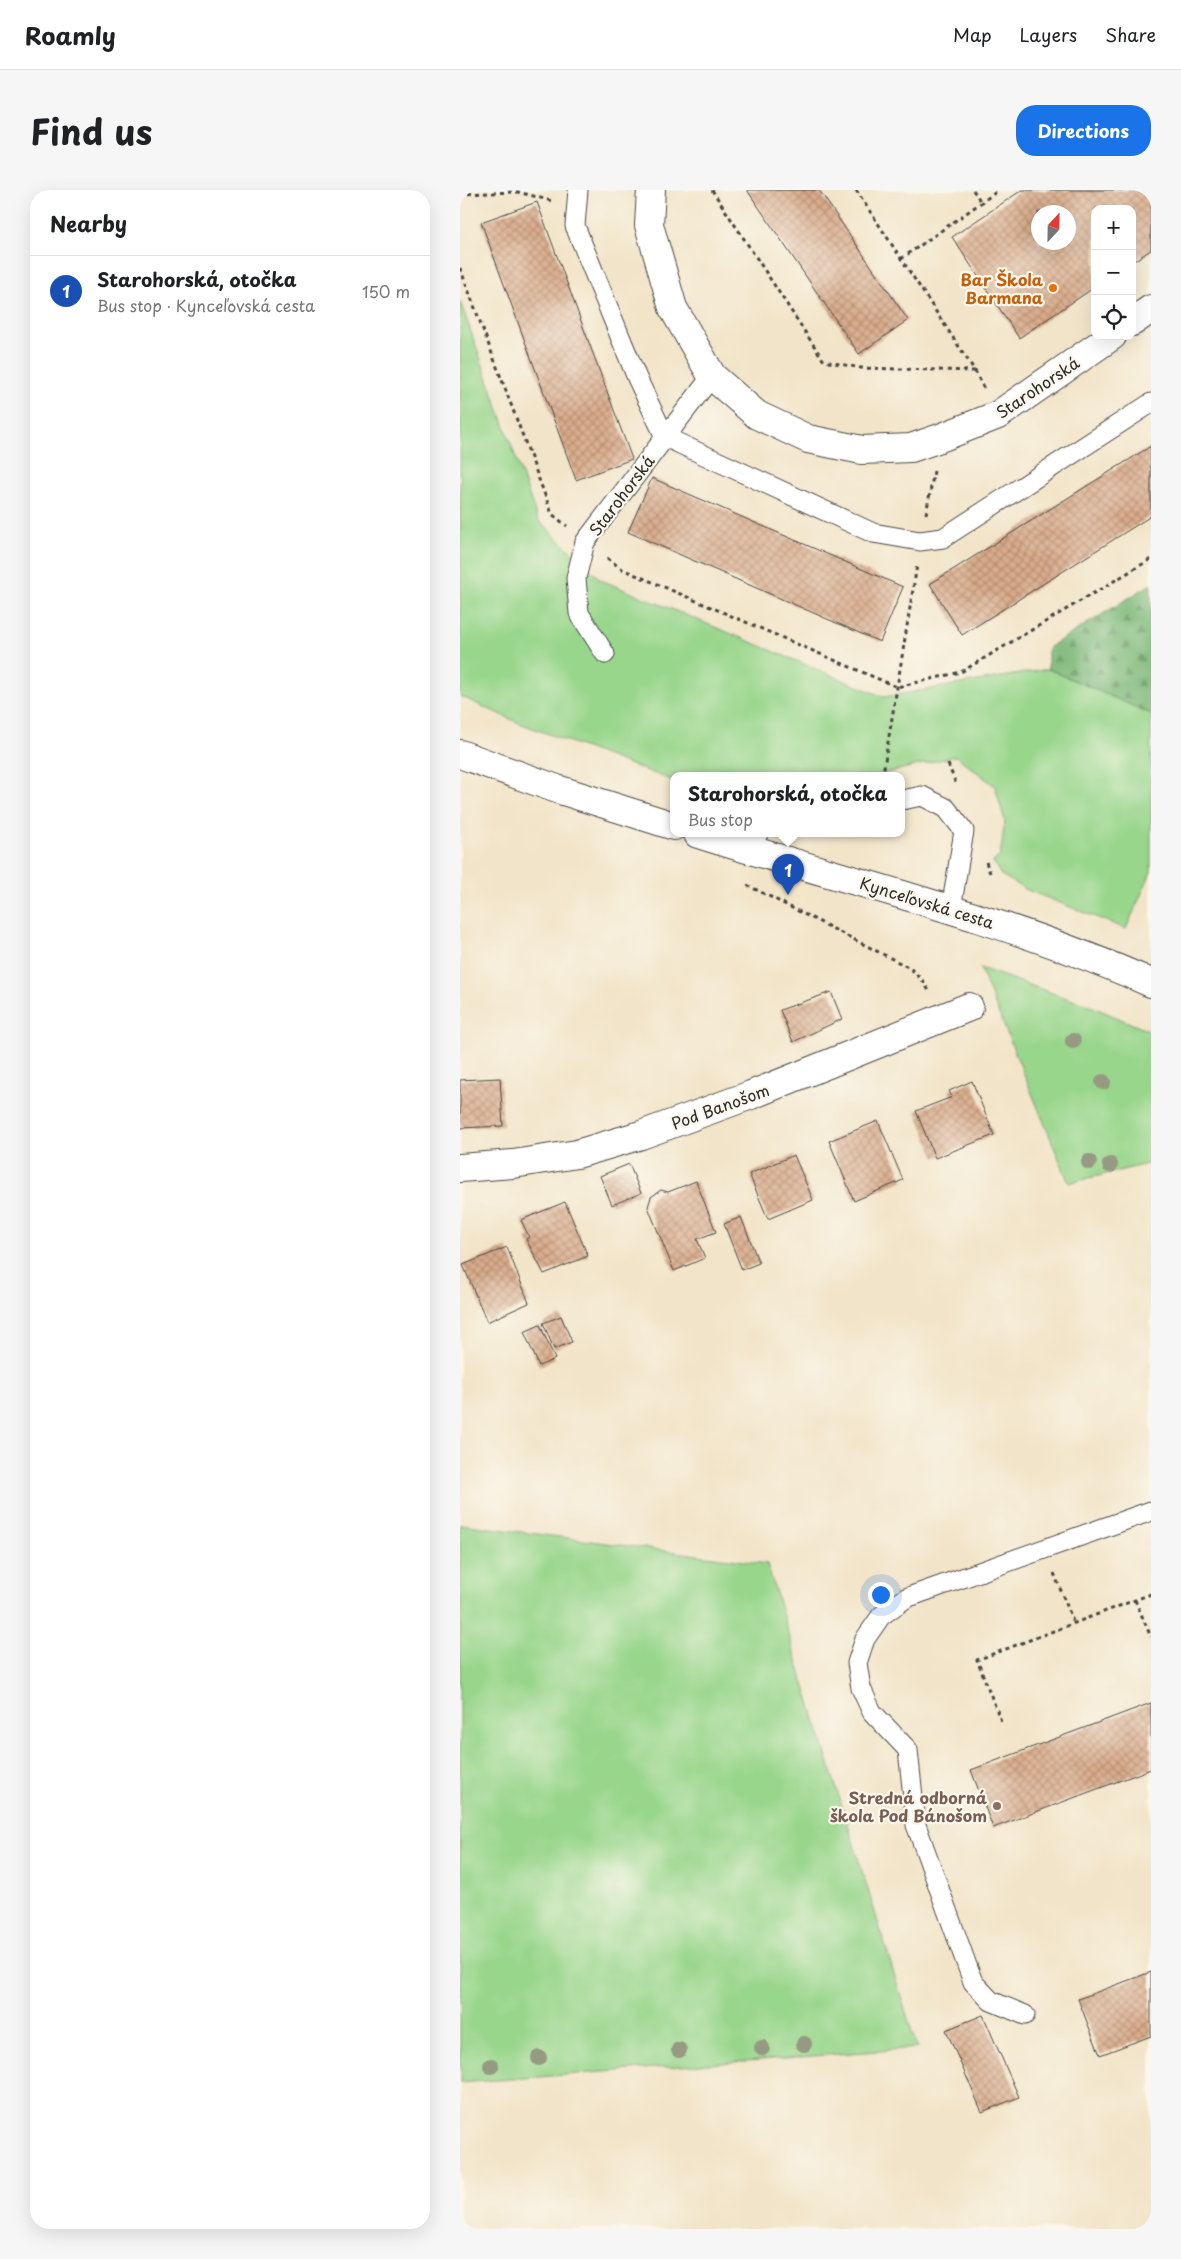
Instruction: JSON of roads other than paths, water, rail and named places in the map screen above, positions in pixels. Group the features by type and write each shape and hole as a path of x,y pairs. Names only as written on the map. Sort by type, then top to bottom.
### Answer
{"street":[{"name":"Starohorská","path":"651,190 649,225 673,308 712,376 757,415 808,439 862,450 912,448 998,415 1106,340"},
{"path":"1136,319 1151,309"},
{"path":"460,754 557,789 670,825"},
{"name":"Kynceľovská cesta","path":"708,837 951,909 1072,950 1151,983"},
{"name":"Pod Banošom","path":"460,1168 513,1164 577,1154 641,1135 751,1096 970,1007"}],"lane":[{"path":"577,199 575,226 637,378 665,437 873,533 920,541 943,538 1151,403"},
{"name":"Starohorská","path":"605,654 579,613 576,578 585,542 712,376"},
{"path":"905,799 922,796 946,808 964,831 951,909"},
{"path":"731,844 750,837"},
{"path":"1025,2015 992,2001 973,1982 916,1825 908,1750 872,1712 861,1688 857,1662 865,1639 881,1616 906,1598 1151,1511"}],"place":[{"name":"Bar Škola Barmana","path":"1053,288"},
{"name":"Starohorská, otočka","path":"788,895"},
{"name":"Stredná odborná škola Pod Bánošom","path":"997,1806"}]}
